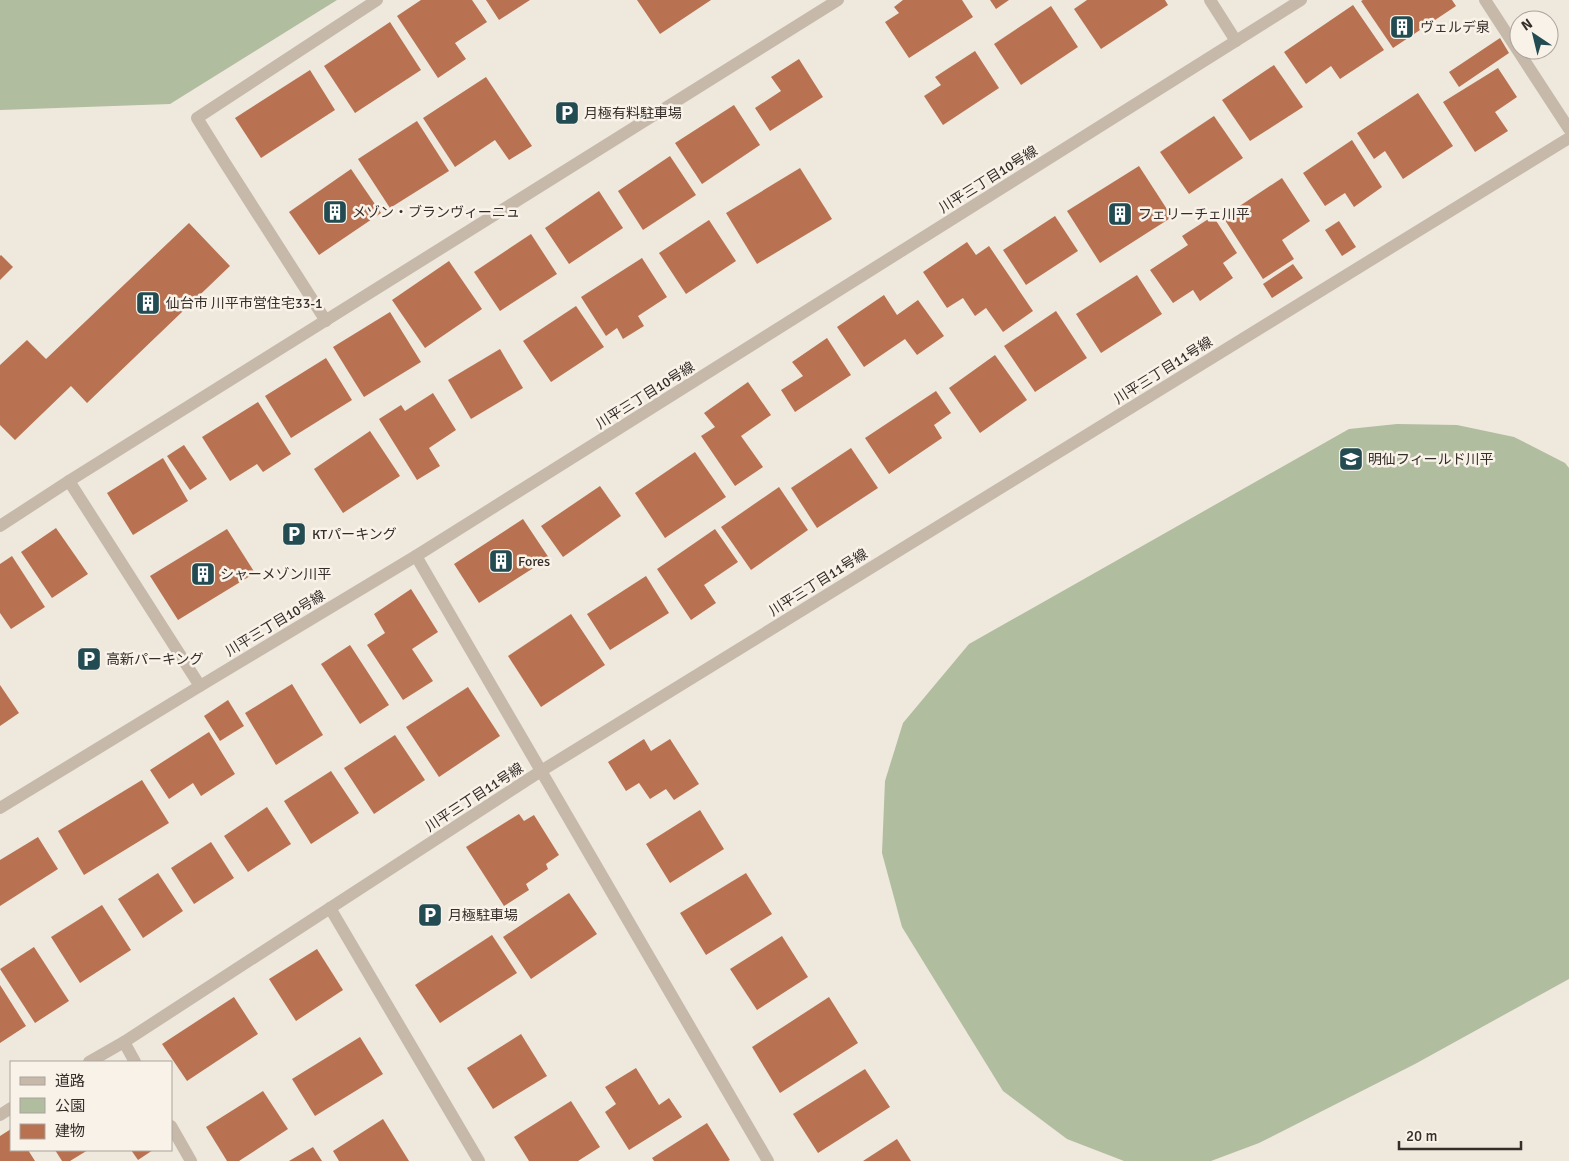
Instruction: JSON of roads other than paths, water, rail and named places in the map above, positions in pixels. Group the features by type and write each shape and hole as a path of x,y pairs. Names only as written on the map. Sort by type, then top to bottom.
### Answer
{"street":[{"path":"326,321 197,118 377,0"},
{"path":"0,526 838,0"},
{"path":"1210,0 1236,41"},
{"name":"川平三丁目10号線","path":"0,808 416,556 1301,0"},
{"path":"1485,0 1569,129"},
{"name":"川平三丁目11号線","path":"91,1061 124,1042 541,771 1569,138"},
{"path":"70,481 200,686"},
{"path":"416,556 768,1161"},
{"path":"330,908 479,1161"},
{"path":"124,1042 135,1061"},
{"path":"172,1128 191,1161"}],"place":[{"name":"ヴェルデ泉","path":"1402,27"},
{"name":"月極有料駐車場","path":"567,113"},
{"name":"メゾン・ブランヴィーニュ","path":"335,212"},
{"name":"フェリーチェ川平","path":"1120,214"},
{"name":"仙台市 川平市営住宅33-1","path":"148,303"},
{"name":"明仙フィールド川平","path":"1351,459"},
{"name":"KTパーキング","path":"294,534"},
{"name":"Fores","path":"501,561"},
{"name":"シャーメゾン川平","path":"203,574"},
{"name":"高新パーキング","path":"89,659"},
{"name":"月極駐車場","path":"430,915"}]}
